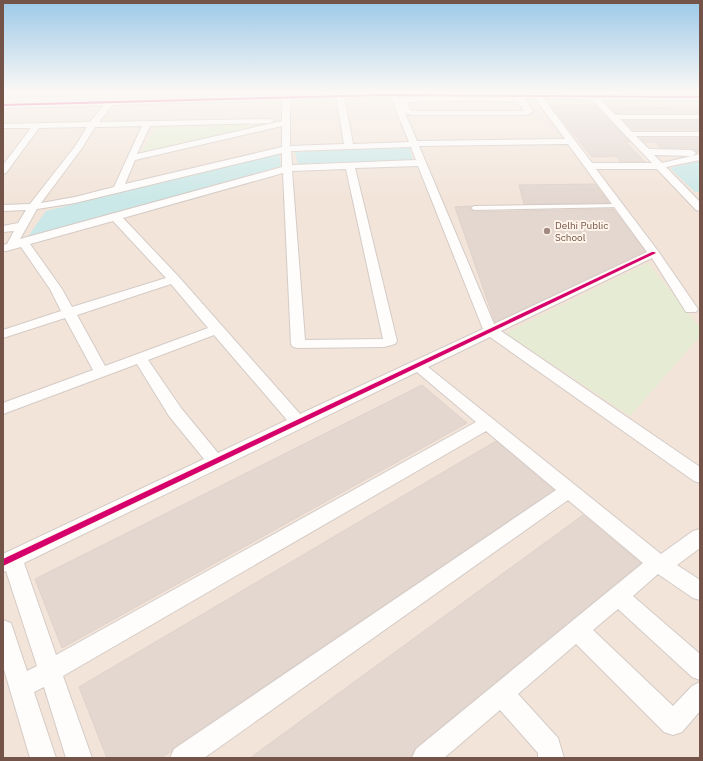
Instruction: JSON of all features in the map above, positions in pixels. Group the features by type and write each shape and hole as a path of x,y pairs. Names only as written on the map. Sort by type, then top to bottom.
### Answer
{"street":[{"path":"3,171 6,163 35,128"},
{"path":"12,246 32,208 79,146 91,128"},
{"path":"118,189 145,128"},
{"path":"131,158 262,128"},
{"path":"286,128 298,344 384,343 390,341 350,165"},
{"path":"346,128 349,147"},
{"path":"407,128 490,330 700,476"},
{"path":"561,128 654,253 691,309"},
{"path":"623,128 700,208"},
{"path":"629,134 700,134"},
{"path":"3,208 32,208 88,199 118,189 286,149 414,144 572,142"},
{"path":"647,152 700,153"},
{"path":"591,166 659,166 700,157"},
{"path":"12,246 289,168 421,163"},
{"path":"688,196 700,196"},
{"path":"116,217 174,279 298,422"},
{"path":"3,229 23,226"},
{"path":"12,246 56,289 101,372"},
{"path":"79,758 50,671 8,561 654,253"},
{"path":"3,334 174,279"},
{"path":"3,409 217,329"},
{"path":"140,358 166,399 206,451 216,461"},
{"path":"417,365 659,564 700,592"},
{"path":"21,687 487,423"},
{"path":"183,758 569,490"},
{"path":"427,757 618,596 659,564 700,536"},
{"path":"618,596 700,669"},
{"path":"3,630 43,758"},
{"path":"577,630 673,723 700,694"},
{"path":"502,694 549,747 551,758"}],"lane":[{"path":"474,208 620,206"}],"shaded area":[{"path":"3,128 700,128 700,758 3,758"}],"green space":[{"path":"155,128 255,128 141,153"},
{"path":"648,263 700,328 700,336 630,416 506,333"}],"water":[{"path":"410,147 413,161 298,164 295,152"},
{"path":"279,154 281,166 27,238 46,211"},
{"path":"700,161 700,192 695,192 670,168"}],"building":[{"path":"568,128 616,128 630,142 626,142 645,162 621,162 616,156 592,157"},
{"path":"631,128 700,128 700,130 633,130"},
{"path":"640,138 700,138 700,152 697,152 692,148 660,148 655,142 644,142"},
{"path":"595,184 609,203 524,204 519,185"},
{"name":"Delhi Public School","path":"471,206 470,208 474,212 613,209 645,251 495,322 455,207"},
{"path":"422,385 467,423 62,648 35,579"},
{"path":"496,441 554,490 173,748 172,751 161,758 107,758 79,687"},
{"path":"583,515 641,563 415,748 411,758 250,758"}],"cycle path":[{"path":"3,563 654,253"}],"place":[{"name":"Delhi Public School","path":"547,231"}]}
